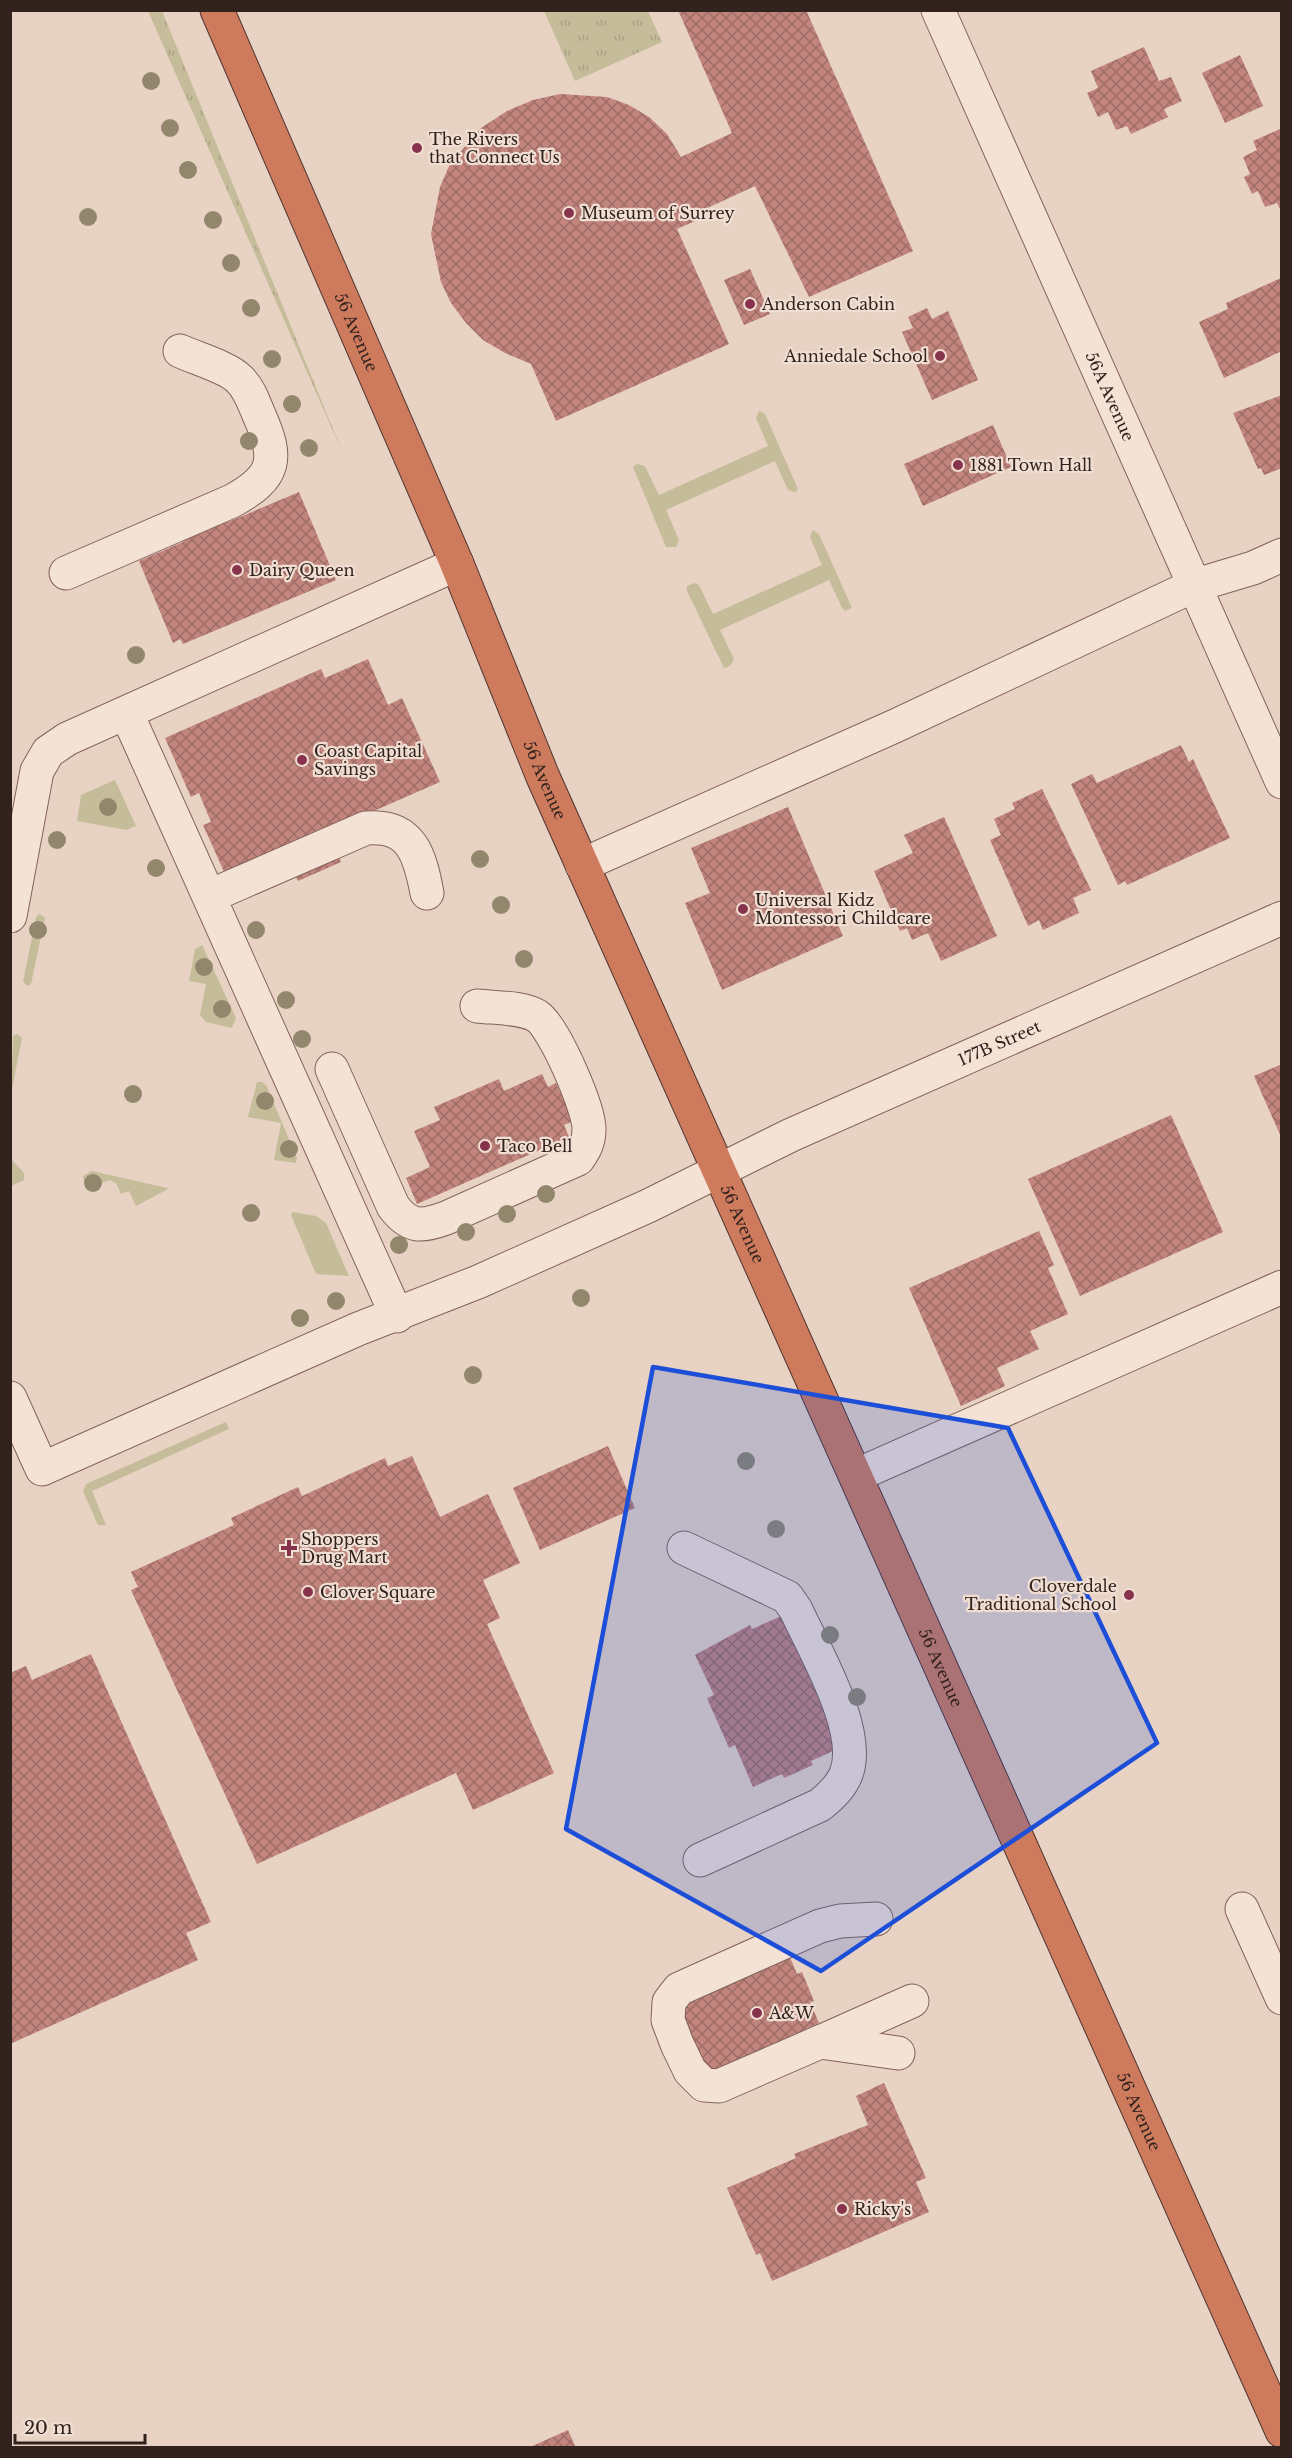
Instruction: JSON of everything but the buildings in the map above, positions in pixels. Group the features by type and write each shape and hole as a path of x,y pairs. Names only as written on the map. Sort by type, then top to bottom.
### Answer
{"highway":[{"name":"56 Avenue","path":"217,10 457,564 543,777 857,1475 1281,2430"}],"street":[{"name":"56A Avenue","path":"938,10 1281,782"},
{"path":"66,573 232,501 249,492 263,479 271,463 270,441 250,394 238,377 180,351"},
{"path":"582,865 895,726 1193,586 1253,568 1281,555"},
{"path":"10,916 37,771 48,752 67,739 457,564"},
{"path":"127,714 397,1316"},
{"path":"210,896 366,828 382,826 398,832 412,844 422,865 427,893"},
{"name":"177B Street","path":"10,1398 42,1469 358,1329 397,1316 648,1206 790,1135 1281,918"},
{"path":"332,1069 393,1206 402,1219 416,1224 431,1223 446,1218 578,1159 588,1145 589,1127 585,1108 550,1030 537,1016 519,1011 477,1006"},
{"path":"857,1475 1281,1287"},
{"path":"684,1548 787,1597 796,1610 837,1700 846,1727 850,1754 846,1773 840,1784 834,1793 820,1805 700,1860"},
{"path":"1242,1910 1281,1998"},
{"path":"876,1919 840,1921 820,1926 680,1989 669,2002 668,2020 677,2044 690,2071 704,2085 718,2086 912,2001"},
{"path":"820,2042 898,2053"}],"highlighted area":[{"path":"653,1367 1008,1428 1157,1743 821,1971 566,1829"}],"green space":[{"path":"148,11 162,11 344,456"},
{"path":"544,11 648,11 662,42 575,81"},
{"path":"759,411 765,414 798,489 795,492 788,490 775,461 666,510 679,540 676,547 666,547 633,467 637,464 645,466 659,495 768,446 756,418"},
{"path":"813,530 819,534 852,608 845,611 842,608 829,580 720,630 734,659 730,666 724,668 687,591 687,586 695,583 699,585 713,614 822,565 810,537"},
{"path":"115,780 136,826 126,830 77,821 81,795"},
{"path":"40,914 45,918 31,984 28,986 23,982 36,917"},
{"path":"202,945 236,1018 232,1028 206,1022 200,1015 206,984 189,981 195,949"},
{"path":"17,1034 22,1038 11,1094 13,1036"},
{"path":"257,1082 266,1085 297,1158 296,1163 274,1160 281,1123 248,1117"},
{"path":"11,1159 24,1173 24,1180 11,1186"},
{"path":"92,1171 168,1189 136,1206 129,1191 121,1194 116,1183 110,1180 86,1189 83,1176"},
{"path":"293,1212 316,1216 326,1223 349,1276 316,1274 291,1215"},
{"path":"226,1422 229,1429 92,1491 106,1525 98,1525 83,1491 86,1484"}],"place":[{"name":"The Rivers that Connect Us","path":"417,148"},
{"name":"Museum of Surrey","path":"569,213"},
{"name":"Anderson Cabin","path":"750,304"},
{"name":"Anniedale School","path":"940,356"},
{"name":"1881 Town Hall","path":"958,465"},
{"name":"Dairy Queen","path":"237,570"},
{"name":"Coast Capital Savings","path":"302,760"},
{"name":"Universal Kidz Montessori Childcare","path":"743,909"},
{"name":"Taco Bell","path":"485,1146"},
{"name":"Shoppers Drug Mart","path":"289,1548"},
{"name":"Clover Square","path":"308,1592"},
{"name":"Cloverdale Traditional School","path":"1129,1595"},
{"name":"A&W","path":"757,2013"},
{"name":"Ricky's","path":"842,2209"}]}
